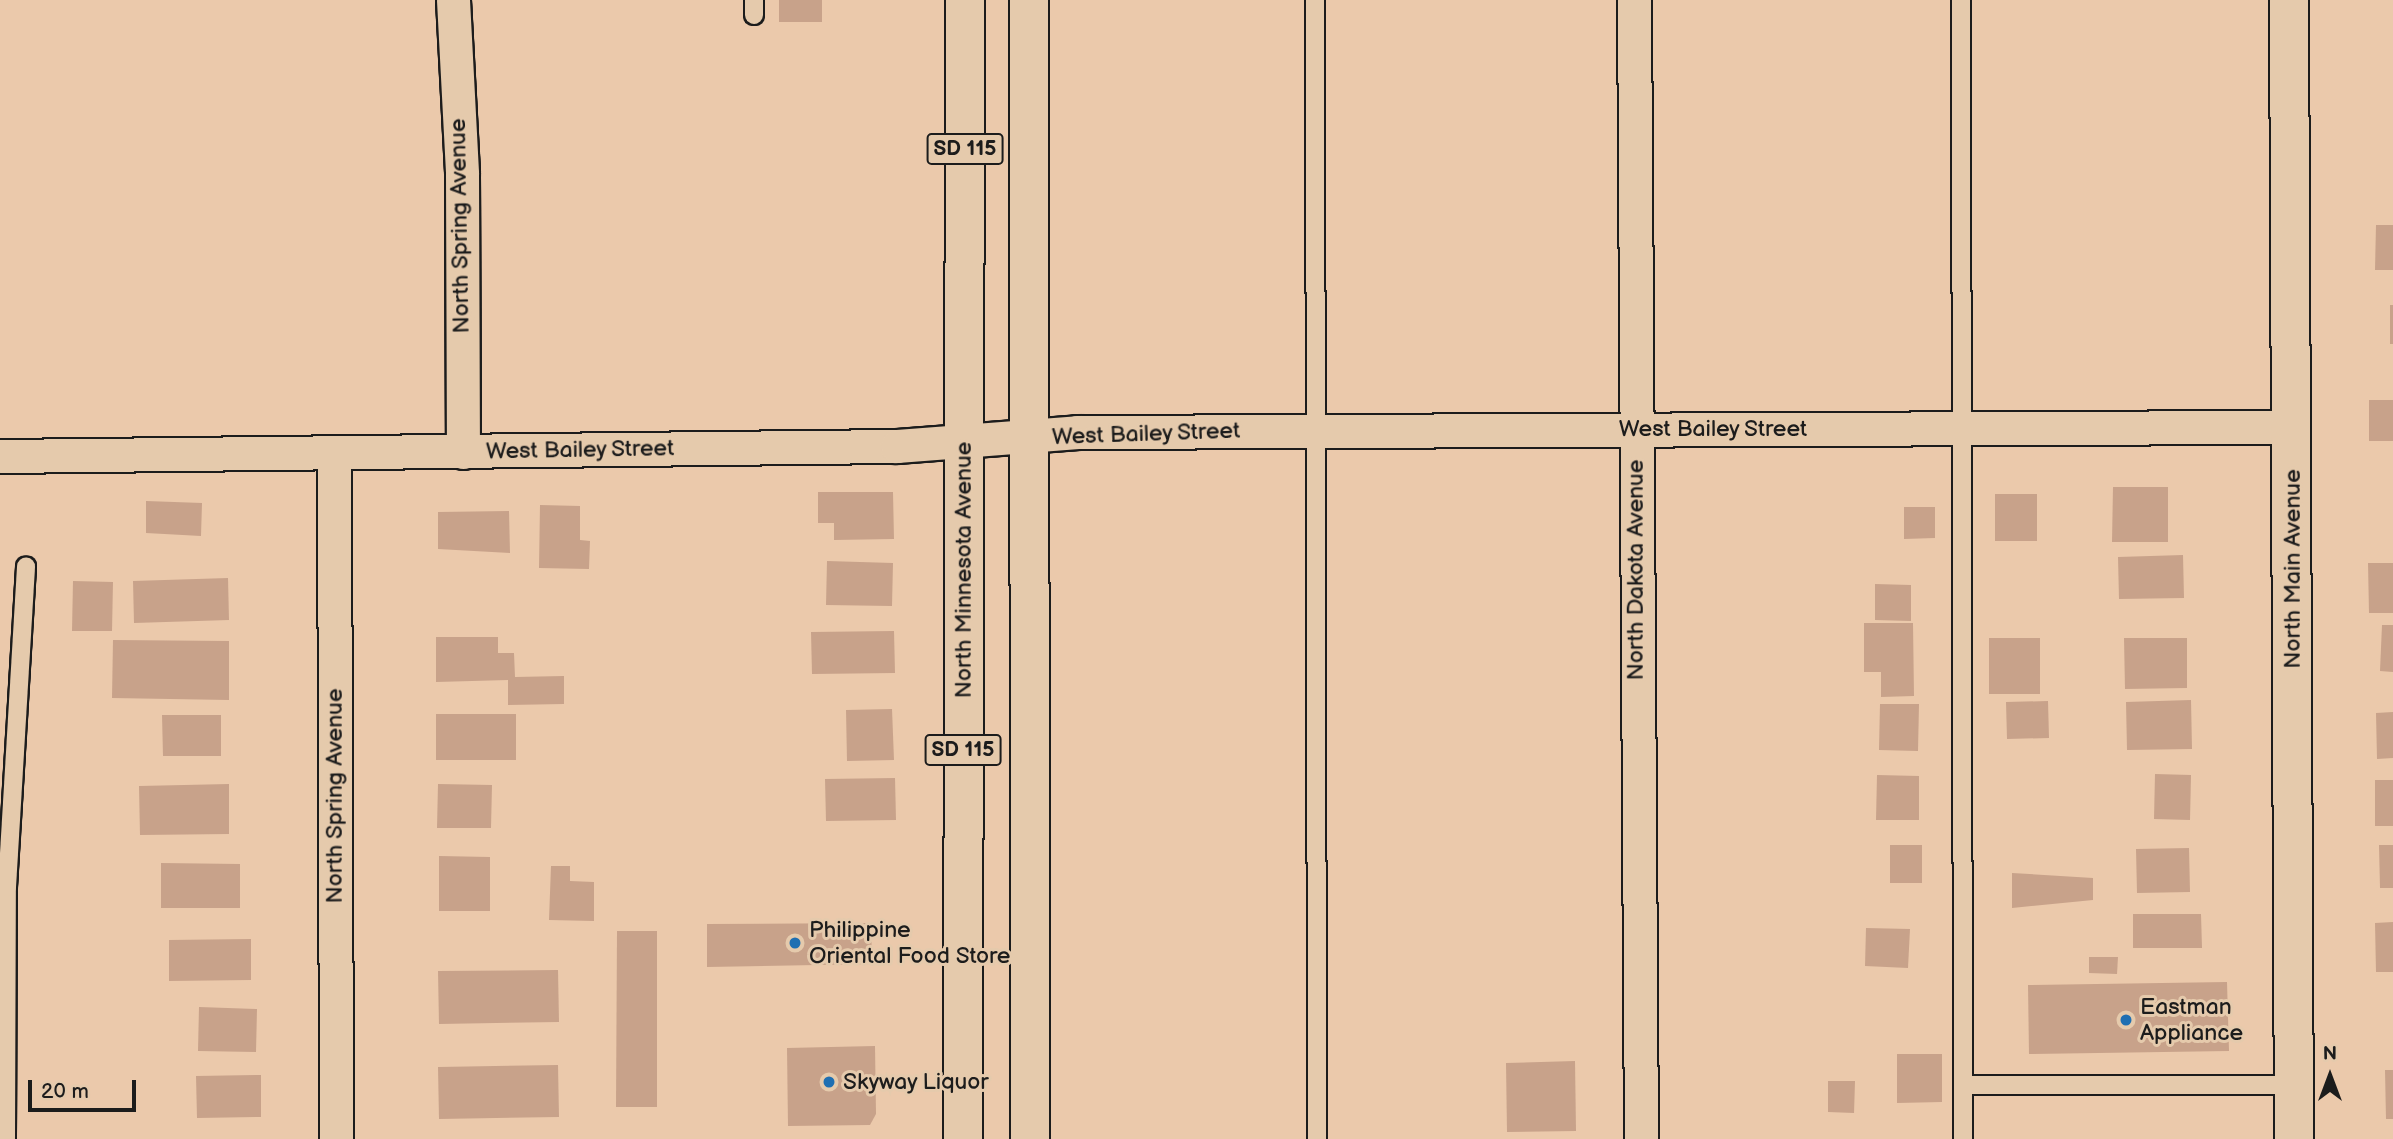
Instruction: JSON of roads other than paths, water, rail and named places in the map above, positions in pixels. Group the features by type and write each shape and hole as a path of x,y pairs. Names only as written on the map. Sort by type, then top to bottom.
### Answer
{"main road":[{"name":"North Minnesota Avenue","path":"963,1139 965,0"},
{"name":"SD 115","path":"1029,0 1027,438 1030,1139"},
{"name":"North Main Avenue","path":"2289,0 2293,428 2294,1139"}],"street":[{"name":"North Spring Avenue","path":"453,0 462,174 463,452"},
{"name":"North Dakota Avenue","path":"1634,0 1641,1139"},
{"name":"West Bailey Street","path":"0,456 463,452 965,442 1077,432 1635,428 2293,428"},
{"name":"North Spring Avenue","path":"334,452 336,1139"}],"lane":[{"path":"1315,0 1317,1139"},
{"path":"1961,0 1964,430 1963,1139"},
{"path":"6,1139 7,887 26,568"},
{"path":"1963,1086 2294,1086"}],"place":[{"name":"Philippine Oriental Food Store","path":"795,943"},
{"name":"Eastman Appliance","path":"2126,1020"},
{"name":"Skyway Liquor","path":"829,1082"}]}
